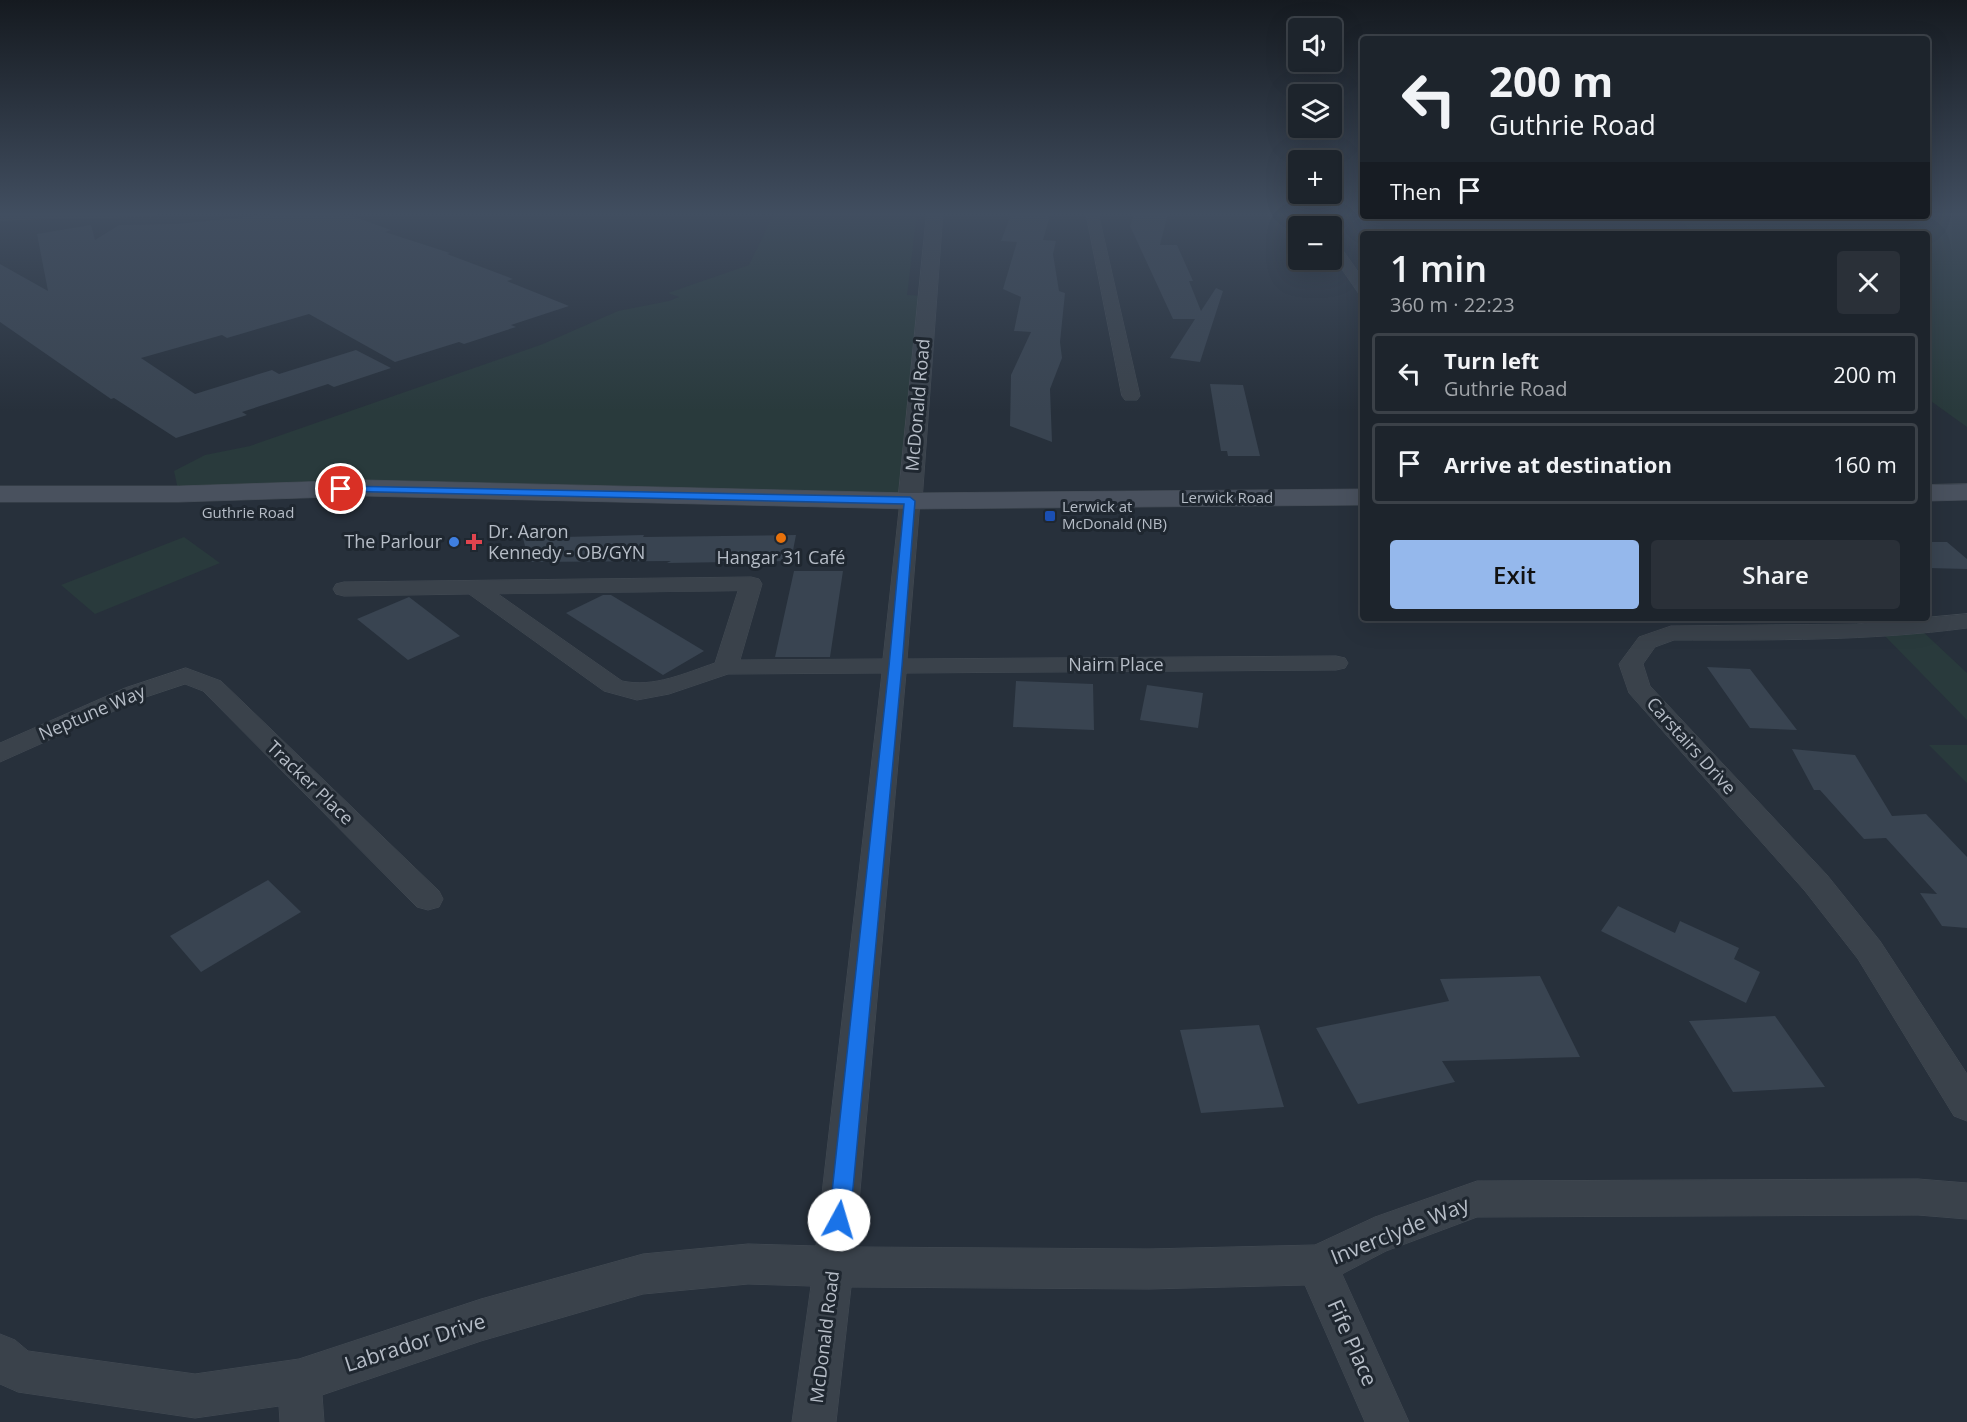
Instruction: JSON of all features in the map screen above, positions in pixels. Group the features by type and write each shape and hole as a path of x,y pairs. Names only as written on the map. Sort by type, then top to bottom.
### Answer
{"main road":[{"name":"Guthrie Road","path":"0,494 179,494 364,488 910,501"},
{"path":"1930,492 1967,492"},
{"name":"Guthrie Road","path":"0,516 311,513 747,497"},
{"name":"Lerwick Road","path":"910,501 1360,497"}],"street":[{"name":"McDonald Road","path":"814,1422 834,1268 896,666 929,278"},
{"path":"1106,278 1131,396"},
{"path":"344,589 752,584 726,667"},
{"name":"Nairn Place","path":"474,587 613,686 637,692 660,689 726,667 1336,663"},
{"name":"Carstairs Drive","path":"1967,621 1880,631 1671,633 1647,642 1631,664 1638,688 1816,883 1869,950 1967,1105"},
{"name":"Neptune Way","path":"0,753 134,693 186,675"},
{"name":"Tracker Place","path":"186,675 212,686 428,898"},
{"name":"Inverclyde Way","path":"834,1268 1149,1269 1317,1265 1376,1236 1478,1199 1918,1197 1967,1201"},
{"name":"Labrador Drive","path":"0,1355 18,1371 195,1396 300,1402 481,1320 643,1274 748,1264 834,1268"},
{"name":"Fife Place","path":"1317,1265 1387,1422"}],"shaded area":[{"path":"710,278 909,278 907,295 927,296 910,501 179,494 174,471 205,455 250,446 543,344 618,311 679,297 668,293"},
{"path":"1930,278 1967,278 1967,427 1930,400"},
{"path":"184,537 220,563 95,614 61,585"},
{"path":"1919,628 1967,673 1967,720 1880,631"},
{"path":"1929,745 1967,745 1967,783"}],"building":[{"path":"0,278 26,278 48,291 46,278 511,278 513,279 507,281 569,306 511,325 516,327 464,344 459,342 395,362 309,314 227,338 222,335 141,358 195,394 272,370 279,374 356,350 391,368 334,387 328,384 242,412 247,415 176,438 114,398 111,399 0,322"},
{"path":"1006,278 1057,278 1059,291 1065,293 1060,342 1062,358 1050,389 1052,442 1010,426 1011,375 1031,332 1014,331 1021,297 1003,289"},
{"path":"1154,278 1192,278 1193,281 1189,281 1201,311 1216,288 1223,291 1200,362 1170,358 1195,319 1173,319"},
{"path":"1210,384 1243,385 1260,456 1228,456 1227,451 1221,451"},
{"path":"644,535 643,537 796,535 791,561 667,563 671,561 529,562 523,538"},
{"path":"1930,542 1947,542 1967,559 1967,569 1930,568"},
{"path":"794,571 843,571 830,657 775,657"},
{"path":"603,595 611,595 704,651 663,675 566,613"},
{"path":"409,597 460,636 408,660 357,619"},
{"path":"1707,667 1750,669 1797,730 1750,728"},
{"path":"1016,681 1093,684 1094,730 1013,727"},
{"path":"1147,685 1203,693 1198,728 1140,720"},
{"path":"1792,749 1855,755 1892,816 1926,814 1967,857 1967,928 1942,926 1920,893 1937,894 1886,838 1864,839 1820,790 1814,790"},
{"path":"268,880 301,912 201,972 170,936"},
{"path":"1618,906 1675,933 1680,921 1739,948 1734,959 1760,972 1746,1003 1601,931"},
{"path":"1540,976 1580,1057 1442,1061 1455,1082 1358,1104 1316,1028 1449,1001 1440,979"},
{"path":"1775,1016 1825,1087 1733,1092 1689,1021"},
{"path":"1259,1025 1284,1107 1201,1113 1180,1030"}],"place":[{"name":"Lerwick at McDonald (NB)","path":"1050,516"},
{"name":"Hangar 31 Café","path":"781,538"},
{"name":"The Parlour","path":"454,542"},
{"name":"Dr. Aaron Kennedy - OB/GYN","path":"474,542"}],"route":[{"path":"341,489 910,501 896,666 839,1220"}]}
